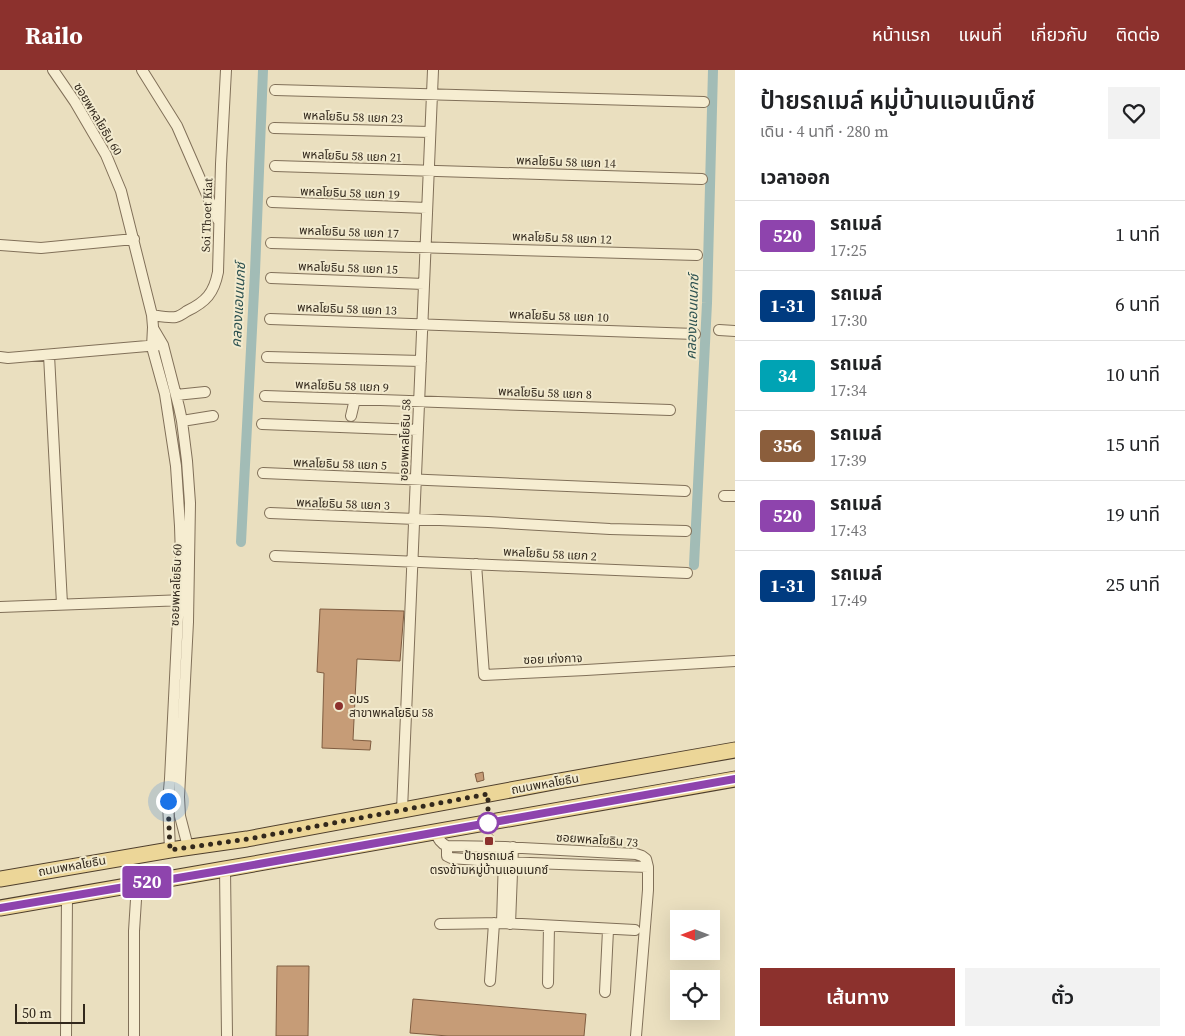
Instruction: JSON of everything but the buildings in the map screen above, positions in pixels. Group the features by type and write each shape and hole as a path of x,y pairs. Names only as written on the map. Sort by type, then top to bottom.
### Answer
{"main road":[{"name":"ถนนพหลโยธิน","path":"0,879 170,850 248,839 559,781 733,752"},
{"path":"0,908 735,780"}],"street":[{"name":"ซอยพหลโยธิน 60","path":"53,70 75,102 106,155 122,191 134,239 152,315 176,466 184,600"},
{"path":"142,70 177,126 219,224"},
{"name":"Soi Thoet Kiat","path":"152,315 176,317 205,300 216,284 226,70"},
{"name":"ซอยพหลโยธิน 58","path":"402,810 433,70"},
{"path":"275,90 704,102"},
{"name":"พหลโยธิน 58 แยก 23","path":"274,128 430,132"},
{"name":"พหลโยธิน 58 แยก 21","path":"275,166 429,171"},
{"name":"พหลโยธิน 58 แยก 14","path":"429,171 702,179"},
{"name":"พหลโยธิน 58 แยก 19","path":"272,202 427,208"},
{"path":"0,245 41,248 134,239"},
{"name":"พหลโยธิน 58 แยก 17","path":"271,242 426,247"},
{"name":"พหลโยธิน 58 แยก 12","path":"426,247 697,255"},
{"name":"พหลโยธิน 58 แยก 15","path":"271,278 424,284"},
{"name":"พหลโยธิน 58 แยก 13","path":"270,319 422,324"},
{"name":"พหลโยธิน 58 แยก 10","path":"422,324 695,334"},
{"path":"719,330 735,331"},
{"name":"ซอยพหลโยธิน 60","path":"157,346 176,395 182,421 190,503 183,622 179,797 180,816 188,848"},
{"path":"0,357 8,358 157,346"},
{"path":"48,355 62,604"},
{"path":"267,358 421,361"},
{"path":"176,395 204,392"},
{"name":"พหลโยธิน 58 แยก 9","path":"265,396 419,401"},
{"path":"352,416 355,398"},
{"name":"พหลโยธิน 58 แยก 8","path":"419,401 670,410"},
{"path":"182,421 213,416"},
{"path":"262,424 418,430"},
{"name":"พหลโยธิน 58 แยก 5","path":"263,473 685,491"},
{"name":"พหลโยธิน 58 แยก 3","path":"270,513 686,532"},
{"name":"พหลโยธิน 58 แยก 2","path":"275,556 687,573"},
{"name":"ซอย เก่งกาจ","path":"476,564 484,675 735,661"},
{"path":"0,606 184,600"},
{"name":"ซอยพหลโยธิน 60","path":"170,850 168,801 183,622"},
{"path":"435,832 438,839 446,846 448,856 451,858 648,867 648,890 636,1036"},
{"name":"ซอยพหลโยธิน 73","path":"446,846 509,847 636,854 646,859 648,867"},
{"path":"490,981 502,923 509,847"},
{"path":"225,870 227,1036"},
{"path":"134,1036 134,931 137,884"},
{"path":"66,1036 67,896"},
{"path":"440,924 502,923 635,930"},
{"path":"548,983 550,926"},
{"path":"604,992 608,930"}],"waterway":[{"name":"คลองแอนเนกซ์","path":"241,542 263,70"},
{"name":"คลองแอนเนกซ์","path":"694,565 707,303 713,70"}],"bus line":[{"name":"520","path":"0,908 735,779"}],"place":[{"name":"อมร สาขาพหลโยธิน 58","path":"339,706"},
{"name":"ป้ายรถเมล์ ตรงข้ามหมู่บ้านแอนเนกซ์","path":"489,841"}],"route":[{"path":"168,801 170,850 248,839 488,794 488,823"}]}
